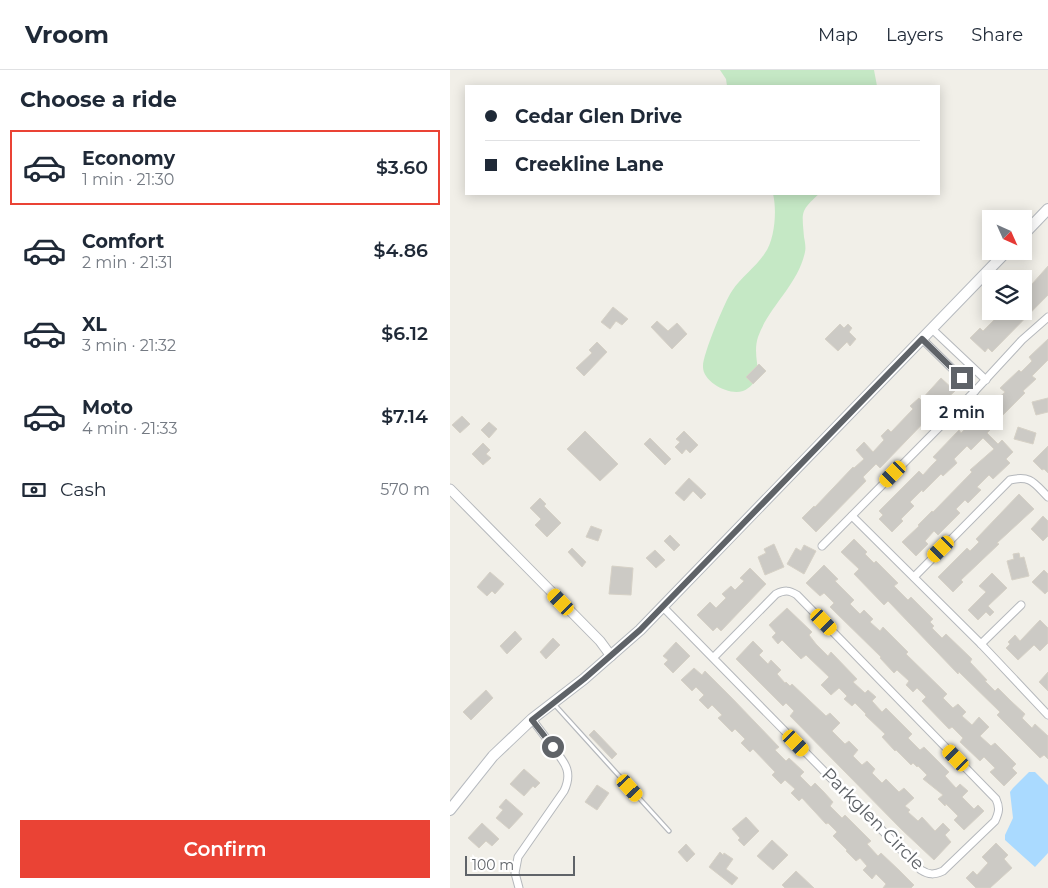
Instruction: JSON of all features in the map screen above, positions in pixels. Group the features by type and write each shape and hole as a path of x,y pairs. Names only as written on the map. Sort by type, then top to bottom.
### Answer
{"main road":[{"path":"1032,226 1048,209"},
{"path":"450,810 494,756 532,720 640,630 998,260"}],"street":[{"path":"822,546 986,380 1022,340 1048,318"},
{"path":"932,329 986,380"},
{"path":"922,339 975,391"},
{"path":"914,576 1010,480 1022,477 1032,481 1048,497"},
{"path":"450,489 600,641 611,656"},
{"path":"852,516 914,576 1047,713"},
{"name":"Parkglen Circle","path":"663,606 713,658 921,870 927,874 935,875 943,871 995,821 999,813 996,799 791,591 784,590 776,594 713,658"},
{"path":"981,644 1021,605"},
{"path":"519,888 515,872 518,857 564,791 568,780 568,771 564,760 532,720"}],"lane":[{"path":"553,702 669,832"}],"green space":[{"path":"720,70 874,70 877,85 727,85 726,79"},
{"path":"773,195 818,195 808,204 804,212 805,252 801,264 790,285 769,315 758,337 756,351 759,375 746,390 737,392 724,390 707,377 704,372 704,360 715,328 732,291 761,258 768,247 774,224"}],"water":[{"path":"1029,772 1035,772 1048,785 1048,853 1035,867 1005,840 1005,835 1013,818 1010,792"}],"building":[{"path":"1048,266 1048,295 1032,311 1032,284"},
{"path":"613,307 628,319 622,325 616,321 610,329 601,322"},
{"path":"994,320 1023,320 992,352 988,348 985,352 970,338 980,328 983,331"},
{"path":"657,321 668,331 677,323 687,334 672,349 651,327"},
{"path":"840,324 844,328 848,324 852,328 849,332 856,339 850,346 847,342 838,351 825,339"},
{"path":"1048,339 1048,360 1032,376 1036,379 1023,391 1025,393 987,433 998,444 1002,440 1013,452 1006,459 1010,463 993,479 989,475 977,487 981,490 968,503 965,500 956,509 960,513 938,535 934,531 925,541 928,544 916,556 902,542 972,472 970,470 994,449 983,438 971,450 967,446 954,459 957,463 943,476 941,474 910,502 914,506 901,519 903,521 892,532 879,519 883,515 879,511 919,471 923,475 937,460 933,457 959,430 961,433 986,408 983,405 988,400 992,404 1005,392 1000,388 1019,370 1021,372 1032,361 1029,357"},
{"path":"597,342 607,352 584,376 576,368 592,353 589,350"},
{"path":"759,364 766,371 753,384 746,377"},
{"path":"941,378 955,391 942,403 939,401 930,410 933,413 880,468 876,464 863,477 866,481 816,532 802,518 853,467 864,459 856,450 864,442 873,452 884,440 881,436 888,429 891,432 913,409 910,406 919,398 921,400"},
{"path":"1048,398 1048,412 1036,415 1032,402"},
{"path":"462,416 470,424 460,433 452,425"},
{"path":"489,422 497,429 489,438 481,430"},
{"path":"1018,427 1036,433 1033,444 1014,439"},
{"path":"585,431 618,464 600,481 567,449"},
{"path":"684,431 698,445 690,453 686,449 682,454 675,447 680,442 676,439"},
{"path":"650,438 671,459 665,465 644,444"},
{"path":"483,443 490,450 486,454 491,458 483,465 472,454"},
{"path":"1048,446 1048,473 1033,461"},
{"path":"689,478 706,494 701,499 693,491 684,501 675,493"},
{"path":"1019,494 1034,509 997,543 999,544 961,580 963,582 953,592 938,577 967,548 970,551 979,542 976,539"},
{"path":"540,498 546,504 544,506 561,523 547,537 535,525 541,519 530,508"},
{"path":"1043,516 1048,521 1048,536 1043,541 1031,529"},
{"path":"591,526 602,530 598,541 586,537"},
{"path":"670,535 680,545 674,551 664,541"},
{"path":"854,539 867,552 865,554 874,563 876,561 898,583 894,586 908,600 911,597 933,619 930,622 934,626 932,628 942,638 946,634 972,659 970,662 987,680 985,681 995,691 998,688 1025,714 1022,718 1032,728 1035,724 1048,736 1048,759 1044,755 1040,758 997,715 1000,712 959,672 958,674 888,601 884,605 854,574 859,569 841,552"},
{"path":"774,544 784,567 765,575 758,557 766,553 764,549"},
{"path":"804,545 816,551 804,574 787,564 796,548 801,551"},
{"path":"572,548 586,562 582,567 568,552"},
{"path":"655,550 665,560 656,568 646,558"},
{"path":"1019,553 1020,558 1024,557 1029,576 1012,580 1007,561 1014,559 1013,554"},
{"path":"824,565 838,579 835,581 854,600 850,604 860,614 864,610 873,619 870,622 880,631 883,627 908,652 906,654 947,694 943,698 953,708 958,704 966,712 962,716 972,725 979,717 989,727 980,736 991,746 995,743 1016,764 1012,768 1017,773 1004,786 990,772 995,768 984,757 980,761 960,742 963,738 952,727 949,729 922,701 926,697 917,688 913,692 906,685 909,681 897,670 894,673 881,657 830,607 834,603 824,593 820,596 806,583"},
{"path":"612,566 633,568 631,595 609,594"},
{"path":"750,568 766,584 721,631 717,627 713,631 697,615 710,602 716,608 726,598 722,594 731,586 735,590 744,581 740,578"},
{"path":"1044,570 1048,574 1048,591 1045,594 1032,582"},
{"path":"490,572 504,584 495,594 492,591 487,596 477,587"},
{"path":"992,573 1007,588 988,606 994,612 990,616 986,612 978,620 968,610 986,592 979,586"},
{"path":"787,608 812,632 809,635 816,644 828,656 831,652 857,679 853,682 865,693 868,690 876,697 872,701 882,712 886,708 912,734 908,738 920,750 924,747 949,772 945,776 956,788 960,784 968,791 962,797 974,809 978,805 984,811 964,830 954,820 958,816 938,799 943,795 923,779 927,775 918,766 913,763 911,765 895,751 882,737 885,734 855,703 852,706 844,699 847,696 839,688 831,695 821,685 829,677 806,655 801,659 782,640 778,644 772,637 776,633 769,625"},
{"path":"1040,620 1048,628 1048,643 1040,651 1034,645 1018,660 1006,648 1010,644 1008,642 1015,635 1020,641"},
{"path":"515,631 522,639 507,654 500,646"},
{"path":"553,638 560,645 546,659 540,652"},
{"path":"753,641 763,651 759,655 768,664 771,660 781,670 777,674 785,683 790,686 792,684 826,716 830,713 840,723 832,731 845,744 849,741 858,750 853,756 862,765 867,761 875,769 872,773 882,783 886,779 899,792 904,788 914,798 905,806 910,810 908,812 918,821 922,817 935,831 943,823 950,830 945,835 951,842 934,860 790,716 794,711 786,703 783,706 736,659"},
{"path":"676,642 690,656 673,673 664,664 668,660 663,656"},
{"path":"694,668 702,675 705,671 731,697 779,747 775,750 786,761 789,758 804,772 800,776 811,787 815,783 823,791 833,802 830,806 842,818 845,815 871,841 867,844 878,856 881,853 914,885 911,888 883,888 886,884 876,874 872,879 863,870 867,866 860,858 856,861 833,836 837,832 828,823 826,824 802,798 799,801 791,793 795,789 785,780 781,784 772,775 775,772 753,749 750,752 741,743 745,739 735,729 732,732 718,718 722,715 712,705 708,709 699,700 704,695 696,687 692,691 681,680"},
{"path":"1048,672 1048,691 1039,682"},
{"path":"486,690 493,698 471,720 463,712"},
{"path":"594,730 617,754 612,759 589,735"},
{"path":"524,769 540,783 535,788 533,786 524,796 510,784"},
{"path":"597,785 609,793 597,810 585,802"},
{"path":"506,799 523,814 509,829 496,818 503,810 499,807"},
{"path":"746,817 759,831 744,846 732,829"},
{"path":"482,823 499,839 492,846 486,841 479,848 468,838"},
{"path":"772,840 788,855 773,870 757,856"},
{"path":"996,843 1008,855 1004,859 1012,868 990,888 976,888 966,878 973,871 977,875 988,863 982,857"},
{"path":"686,844 695,854 687,862 678,852"},
{"path":"720,852 733,859 726,869 738,878 732,885 709,867"},
{"path":"796,871 814,888 785,888 782,885"}],"route":[{"path":"553,747 532,720 584,679 640,630 922,339 962,378"}]}
